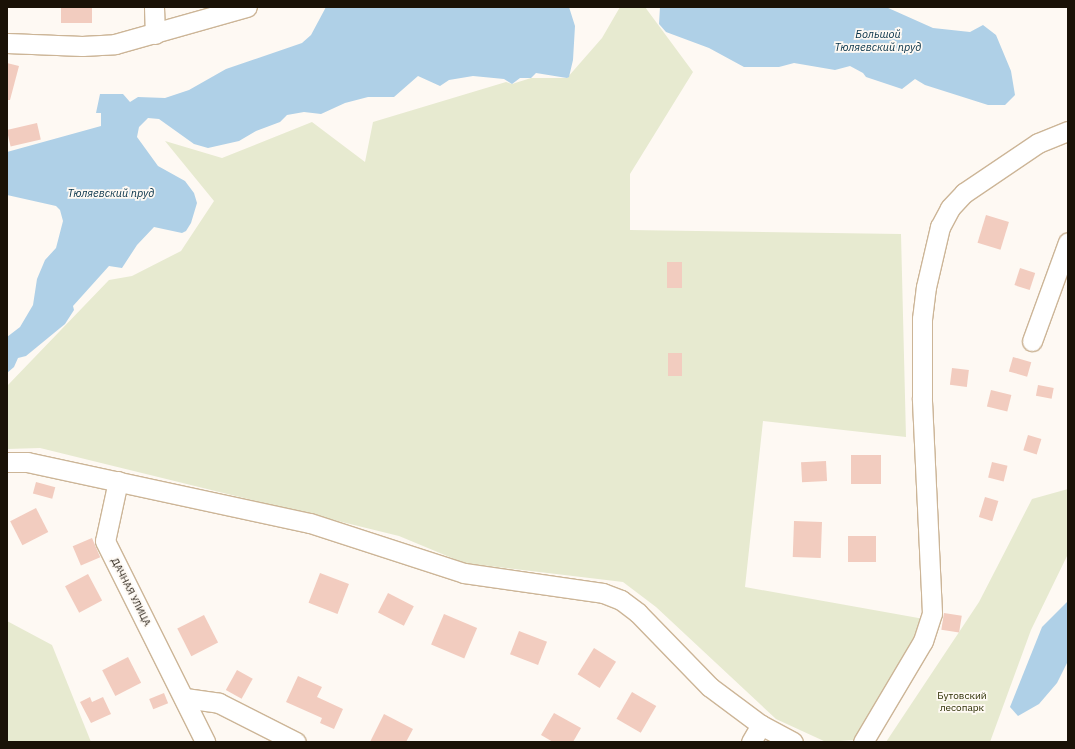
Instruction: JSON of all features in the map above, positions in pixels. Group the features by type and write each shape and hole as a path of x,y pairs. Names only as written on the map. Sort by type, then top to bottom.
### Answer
{"street":[{"path":"154,7 155,34"},
{"path":"7,43 82,46 115,44 247,7"},
{"path":"863,742 923,641 932,613 922,397 922,320 926,287 940,228 950,208 964,193 1038,143 1068,131"},
{"path":"1032,340 1068,242"},
{"path":"7,462 27,462 310,523 464,573 603,593 621,600 638,613 710,687 761,726 793,742"},
{"name":"ДАЧНАЯ УЛИЦА","path":"118,481 105,540 185,698 205,742"},
{"path":"185,698 219,703 296,742"},
{"path":"751,742 761,726"}],"green space":[{"path":"620,7 645,7 693,72 630,174 630,230 901,234 906,437 763,421 745,587 924,619 864,730 854,740 826,742 776,719 656,607 623,582 464,563 399,536 40,448 7,449 7,386 109,280 132,276 181,251 214,201 165,141 222,158 312,122 365,162 373,122 506,82 512,84 531,78 567,78 602,38"},
{"name":"Бутовский лесопарк","path":"1068,489 1068,554 1031,630 990,742 886,742 979,602 1032,499"},
{"path":"7,621 52,645 91,742 7,742"}],"water":[{"name":"Тюляевский пруд","path":"326,7 569,7 575,26 573,60 569,77 567,78 536,73 531,78 520,78 512,84 504,79 473,76 449,80 440,86 418,76 394,97 368,97 345,103 321,114 304,112 287,115 280,122 256,131 239,141 208,148 194,144 159,119 148,118 139,127 137,137 158,166 185,181 194,193 197,203 191,223 186,231 182,233 154,227 137,245 122,268 109,266 73,306 74,310 65,324 26,356 18,358 14,367 7,373 7,337 20,327 33,305 37,279 45,260 56,248 63,221 60,210 56,206 7,195 7,152 101,126 101,113 96,113 100,94 123,94 130,102 138,97 165,98 189,90 226,69 302,43 311,35"},
{"name":"Большой Тюляевский пруд","path":"660,7 886,7 933,28 970,32 983,25 996,35 1011,71 1015,95 1005,105 988,105 925,85 915,79 902,89 866,77 863,73 850,66 835,70 794,63 779,67 744,67 709,48 666,32 659,24"},
{"path":"1068,601 1068,661 1057,683 1039,704 1018,716 1010,707 1042,627"}],"building":[{"path":"61,7 92,7 92,23 61,23"},
{"path":"7,63 19,66 10,100 7,100"},
{"path":"37,123 41,140 11,147 7,130"},
{"path":"986,215 1009,222 1000,250 978,243"},
{"path":"667,262 682,262 682,288 667,288"},
{"path":"1020,268 1035,273 1030,290 1014,285"},
{"path":"668,353 682,353 682,376 668,376"},
{"path":"1013,357 1031,362 1027,377 1009,371"},
{"path":"952,368 969,370 967,387 950,385"},
{"path":"1038,385 1054,388 1052,399 1036,396"},
{"path":"991,390 1011,395 1007,412 987,406"},
{"path":"1028,435 1041,439 1037,454 1023,450"},
{"path":"851,455 881,455 881,484 851,484"},
{"path":"826,461 827,481 802,482 801,462"},
{"path":"992,462 1008,466 1004,481 988,478"},
{"path":"36,482 55,487 52,499 33,494"},
{"path":"985,497 998,501 992,521 979,517"},
{"path":"36,508 48,532 22,545 10,521"},
{"path":"794,521 822,522 821,558 793,557"},
{"path":"848,536 876,536 876,562 848,562"},
{"path":"92,538 100,557 81,566 73,546"},
{"path":"320,573 349,584 337,614 309,603"},
{"path":"88,574 102,600 79,613 65,586"},
{"path":"388,593 414,606 404,626 378,613"},
{"path":"944,613 962,616 959,633 941,630"},
{"path":"444,614 477,628 464,658 431,644"},
{"path":"204,615 218,643 191,656 177,629"},
{"path":"519,631 547,642 538,665 510,654"},
{"path":"594,648 616,662 600,688 578,674"},
{"path":"128,657 141,683 115,696 102,670"},
{"path":"237,670 253,679 242,699 226,690"},
{"path":"298,676 322,687 317,697 343,709 334,729 320,723 322,718 286,702"},
{"path":"632,692 656,706 641,733 616,719"},
{"path":"164,693 168,703 153,709 149,699"},
{"path":"90,697 92,702 103,697 111,714 91,723 80,702"},
{"path":"554,713 581,728 573,742 553,742 541,735"},
{"path":"384,714 413,729 406,742 370,742"}]}
